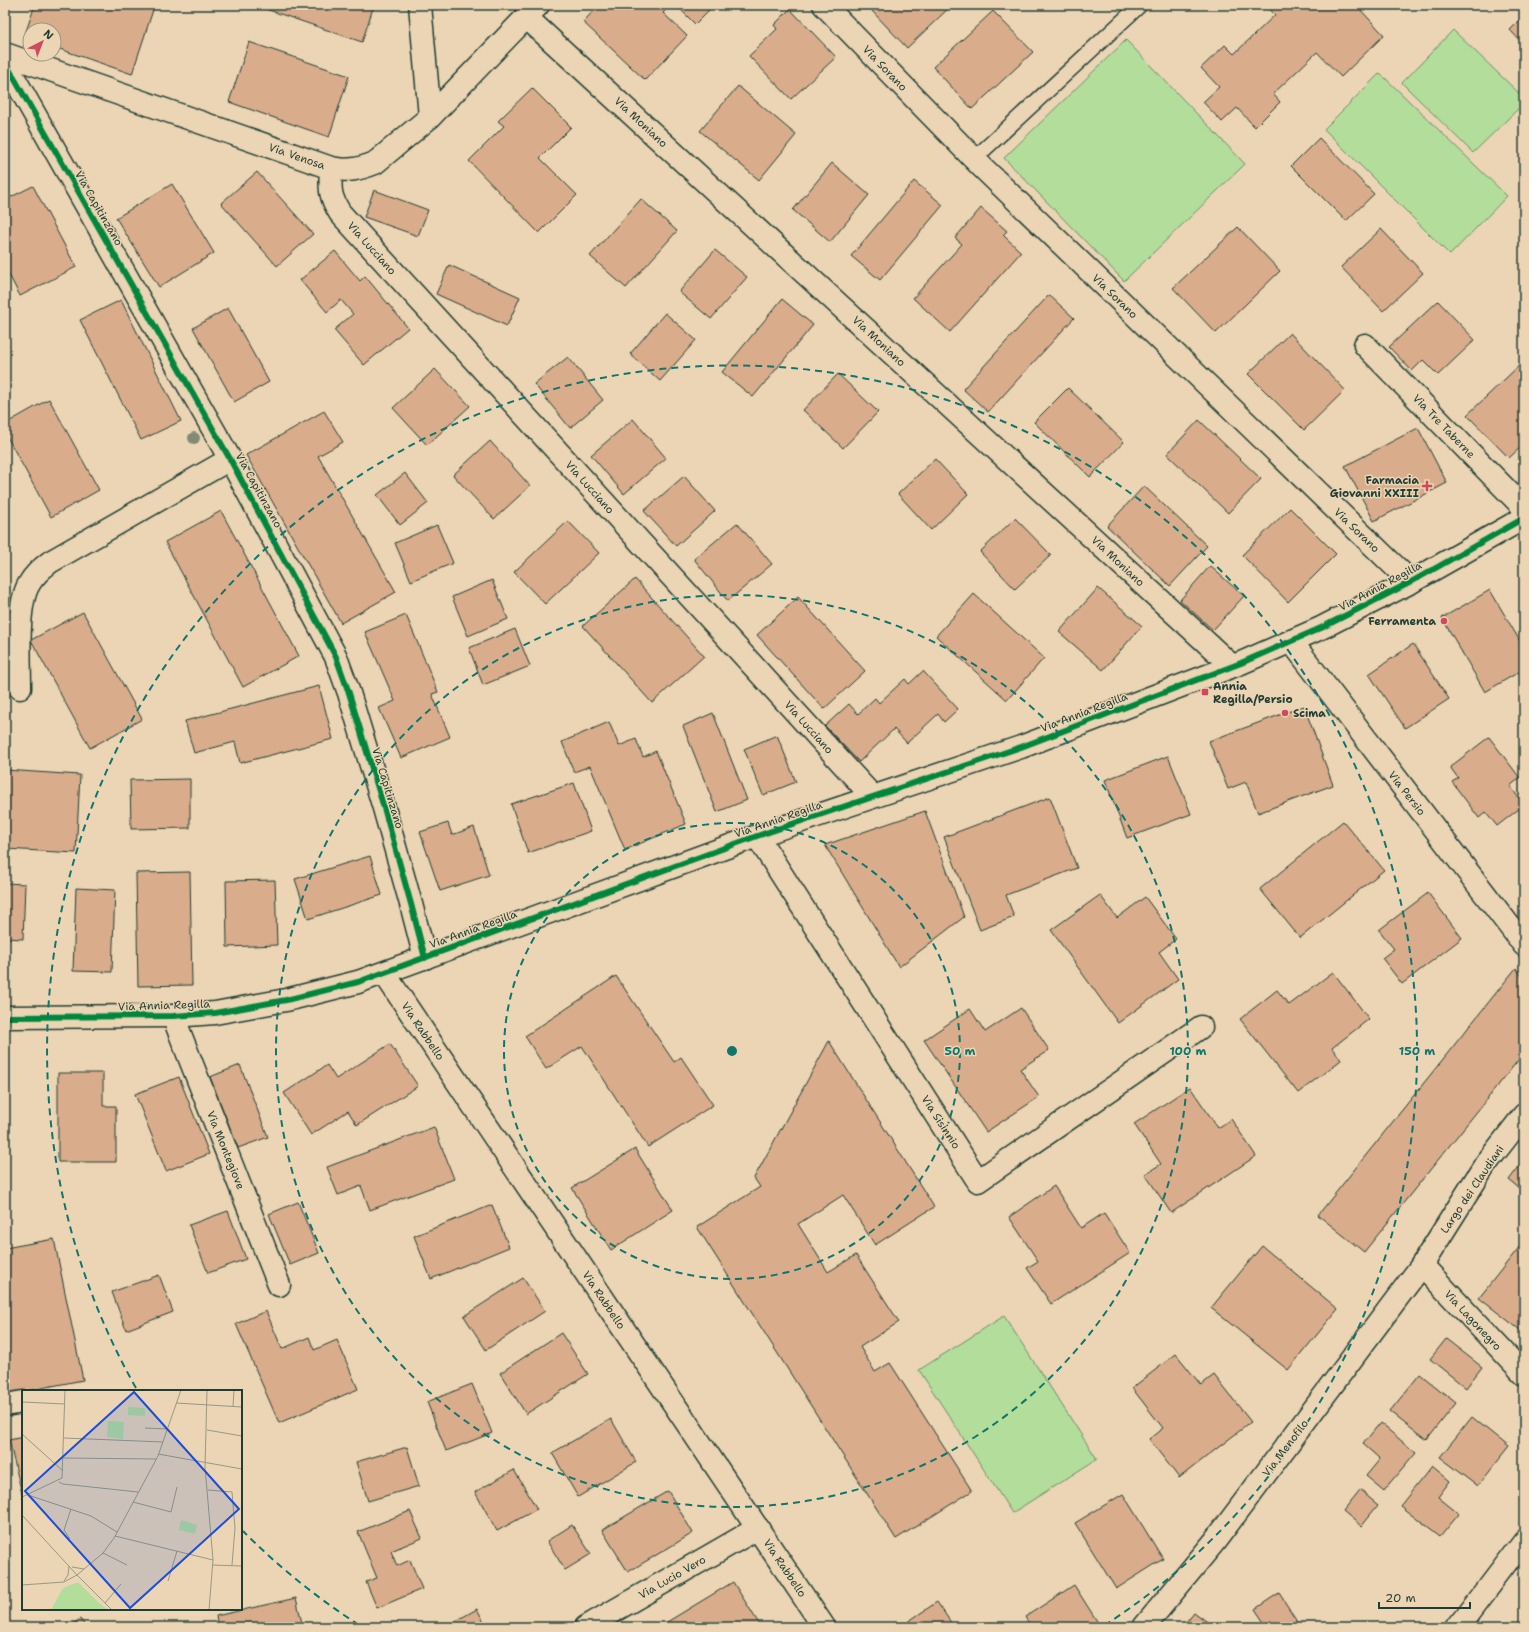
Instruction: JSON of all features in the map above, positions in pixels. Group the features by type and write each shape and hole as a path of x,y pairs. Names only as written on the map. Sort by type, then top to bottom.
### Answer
{"street":[{"path":"420,5 430,117"},
{"name":"Via Sorano","path":"824,5 974,159 1411,582"},
{"name":"Via Venosa","path":"5,54 343,171 355,170 375,163 430,117 532,11"},
{"name":"Via Moniano","path":"532,11 1232,666"},
{"name":"Via Capitinzano","path":"5,62 230,459 336,657 349,693 384,808 411,904 424,958"},
{"name":"Via Lucciano","path":"331,168 330,190 333,201 340,213 872,796"},
{"name":"Via Tre Taberne","path":"1365,345 1524,508"},
{"path":"20,688 22,604 28,585 35,575 50,562 230,459"},
{"name":"Via Annia Regilla","path":"5,1017 173,1016 223,1012 274,1003 358,982 757,836 1020,747 1232,666 1321,628 1411,582 1524,518"},
{"name":"Via Persio","path":"1291,641 1524,945"},
{"name":"Via Sisinnio","path":"757,836 978,1181 1201,1027"},
{"name":"Via Rabbello","path":"384,973 824,1627"},
{"name":"Via Montegiove","path":"173,1016 278,1285"},
{"name":"Largo dei Claudiani","path":"1422,1265 1485,1165 1524,1115"},
{"name":"Via Lagonegro","path":"1422,1265 1524,1374"},
{"name":"Via Menofilo","path":"1144,1627 1215,1541 1422,1265"},
{"path":"5,1404 22,1402"},
{"name":"Via Lucio Vero","path":"586,1627 758,1528"},
{"path":"1458,1627 1524,1540"}],"lane":[{"path":"974,159 1140,5"}],"green space":[{"path":"1453,30 1524,98 1524,103 1473,153 1402,83"},
{"path":"1126,40 1245,164 1124,281 1004,158"},
{"path":"1380,73 1507,196 1450,255 1324,129"},
{"path":"1004,1316 1097,1459 1012,1513 919,1370"}],"building":[{"path":"35,5 139,5 153,10 132,74 62,50 62,22 29,22"},
{"path":"261,5 374,5 362,42 260,7"},
{"path":"599,5 670,5 663,13 687,36 645,80 583,22"},
{"path":"676,5 714,5 695,24"},
{"path":"878,5 952,5 907,48 872,11"},
{"path":"1266,5 1356,5 1384,35 1341,77 1317,52 1273,94 1280,102 1255,127 1237,108 1222,122 1203,102 1219,87 1201,68 1225,45 1234,54 1275,15"},
{"path":"790,9 836,57 791,99 749,56 777,29 774,25"},
{"path":"993,11 1033,52 972,109 933,67"},
{"path":"1524,16 1524,45 1510,30"},
{"path":"249,42 349,76 329,137 229,102"},
{"path":"738,86 796,135 759,180 700,131"},
{"path":"532,88 571,127 540,158 577,195 539,233 469,161 504,126 498,121"},
{"path":"1319,138 1374,194 1346,221 1291,166"},
{"path":"832,163 869,195 830,242 793,210"},
{"path":"257,172 313,234 277,266 221,203"},
{"path":"914,181 943,205 880,280 851,256"},
{"path":"172,184 214,253 159,287 116,218"},
{"path":"33,186 76,267 20,296 5,267 5,200"},
{"path":"374,190 428,210 418,236 364,217"},
{"path":"641,199 677,231 626,288 590,256"},
{"path":"981,208 1007,231 1003,235 1021,252 950,332 913,298 962,244 955,238"},
{"path":"1238,227 1280,271 1216,333 1173,288"},
{"path":"1381,229 1423,273 1383,311 1341,267"},
{"path":"715,250 747,277 711,319 679,292"},
{"path":"335,251 360,281 365,276 408,328 364,365 334,330 353,314 341,300 327,312 300,280"},
{"path":"449,265 520,297 507,326 436,294"},
{"path":"1049,295 1074,318 988,412 963,389"},
{"path":"782,299 813,325 753,397 722,372"},
{"path":"121,300 181,421 141,440 80,320"},
{"path":"1438,301 1475,340 1438,375 1423,360 1412,371 1389,347"},
{"path":"228,308 269,382 234,402 193,328"},
{"path":"665,313 696,340 660,381 630,354"},
{"path":"1290,333 1345,390 1304,430 1248,374"},
{"path":"568,357 603,400 570,428 534,384"},
{"path":"1524,361 1524,444 1509,458 1467,415"},
{"path":"435,369 470,406 427,445 393,408"},
{"path":"838,374 878,412 843,448 803,410"},
{"path":"1068,388 1124,442 1090,477 1034,422"},
{"path":"49,399 99,490 51,517 5,433 5,424"},
{"path":"324,411 343,442 318,456 396,592 341,623 246,455"},
{"path":"633,419 666,458 624,494 591,455"},
{"path":"1199,420 1261,479 1228,513 1167,454"},
{"path":"1418,428 1447,483 1374,521 1345,466"},
{"path":"490,441 530,486 494,519 453,475"},
{"path":"935,459 968,494 931,530 898,494"},
{"path":"405,473 428,503 400,525 377,495"},
{"path":"684,476 715,511 676,546 644,511"},
{"path":"1144,486 1207,546 1170,586 1107,526"},
{"path":"1290,508 1336,554 1288,602 1242,555"},
{"path":"221,511 299,656 243,687 165,542"},
{"path":"1015,518 1051,555 1015,589 980,552"},
{"path":"568,521 599,553 545,604 514,572"},
{"path":"737,523 772,564 728,601 694,559"},
{"path":"437,525 453,563 411,581 395,543"},
{"path":"1210,566 1244,596 1213,630 1180,600"},
{"path":"635,579 704,656 652,703 583,626"},
{"path":"492,580 508,619 468,636 452,597"},
{"path":"1098,588 1142,626 1103,670 1059,632"},
{"path":"1490,590 1524,648 1524,669 1485,692 1442,618"},
{"path":"974,594 1044,658 1007,700 936,636"},
{"path":"798,597 865,671 824,709 757,635"},
{"path":"83,612 142,719 90,748 31,640"},
{"path":"406,615 438,692 432,694 450,737 401,758 379,708 395,701 365,632"},
{"path":"515,629 530,666 483,685 469,648"},
{"path":"1413,644 1449,699 1405,728 1369,674"},
{"path":"923,671 958,709 944,722 938,714 907,743 894,729 859,762 825,726 849,704 858,714 875,698 879,703 905,679 909,684"},
{"path":"319,686 333,739 240,763 235,742 194,753 185,721"},
{"path":"1304,706 1333,785 1258,813 1246,782 1228,789 1209,741"},
{"path":"713,713 747,800 717,812 683,726"},
{"path":"609,722 619,746 636,739 643,757 656,751 686,824 625,850 590,766 574,772 562,742"},
{"path":"777,735 796,782 763,795 744,749"},
{"path":"1489,737 1520,778 1510,786 1524,805 1497,826 1486,812 1479,818 1452,782 1458,778 1450,767"},
{"path":"1168,756 1191,814 1127,838 1105,780"},
{"path":"5,770 80,775 76,853 5,849"},
{"path":"190,779 190,828 131,829 130,780"},
{"path":"574,783 591,831 528,853 511,804"},
{"path":"1050,797 1077,868 1006,895 1014,917 980,930 944,837"},
{"path":"925,811 964,917 899,967 825,845"},
{"path":"1343,821 1384,870 1300,938 1260,889"},
{"path":"448,823 452,835 474,827 489,875 440,891 420,832"},
{"path":"370,856 382,895 308,919 295,879"},
{"path":"190,872 192,985 138,986 136,873"},
{"path":"275,880 277,945 227,947 226,881"},
{"path":"5,883 25,884 23,939 5,938"},
{"path":"76,888 115,890 112,972 73,971"},
{"path":"1428,893 1462,938 1402,984 1382,958 1394,949 1379,930"},
{"path":"1100,895 1117,918 1145,897 1176,939 1159,952 1178,979 1118,1023 1051,930"},
{"path":"1516,968 1524,979 1524,1053 1364,1252 1318,1215"},
{"path":"1333,972 1369,1019 1332,1048 1341,1060 1298,1093 1240,1019 1277,990 1289,1005"},
{"path":"616,976 674,1062 681,1057 713,1105 648,1147 582,1046 546,1069 525,1036"},
{"path":"1021,1008 1049,1050 1020,1069 1039,1097 986,1132 924,1040 970,1009 985,1032"},
{"path":"829,1041 934,1207 875,1245 843,1195 798,1224 828,1272 856,1255 899,1322 860,1347 875,1372 890,1363 972,1491 896,1539 697,1227 760,1187 754,1178"},
{"path":"390,1044 418,1086 357,1125 348,1111 311,1135 284,1093 327,1065 336,1079"},
{"path":"240,1065 268,1137 238,1148 210,1077"},
{"path":"58,1073 103,1073 103,1106 116,1106 116,1162 58,1162"},
{"path":"179,1077 209,1154 166,1171 135,1094"},
{"path":"1190,1087 1218,1128 1231,1119 1256,1156 1171,1213 1145,1174 1161,1164 1134,1124"},
{"path":"434,1127 454,1179 370,1210 361,1186 338,1195 327,1167"},
{"path":"635,1149 673,1210 611,1250 572,1188"},
{"path":"1524,1160 1524,1192 1509,1180"},
{"path":"1054,1186 1081,1228 1104,1213 1130,1253 1051,1304 1027,1268 1038,1261 1009,1217"},
{"path":"298,1202 319,1253 290,1265 269,1214"},
{"path":"492,1205 509,1247 431,1279 414,1236"},
{"path":"228,1211 246,1259 208,1273 189,1225"},
{"path":"54,1239 83,1380 31,1390 22,1390 22,1392 5,1395 5,1248"},
{"path":"1524,1241 1524,1325 1520,1330 1479,1298"},
{"path":"1262,1246 1338,1309 1288,1370 1211,1308"},
{"path":"159,1275 173,1312 126,1330 112,1292"},
{"path":"523,1278 545,1311 486,1350 464,1316"},
{"path":"266,1311 282,1349 309,1337 314,1350 337,1340 358,1389 279,1423 236,1324"},
{"path":"561,1333 588,1374 526,1414 500,1373"},
{"path":"1446,1339 1482,1367 1466,1388 1430,1359"},
{"path":"1176,1354 1201,1385 1214,1375 1251,1422 1179,1478 1149,1439 1163,1428 1132,1388"},
{"path":"1420,1374 1456,1403 1427,1440 1390,1411"},
{"path":"472,1384 492,1433 446,1451 427,1402"},
{"path":"1472,1417 1509,1447 1478,1486 1440,1457"},
{"path":"611,1419 636,1462 578,1497 552,1453"},
{"path":"1380,1423 1416,1453 1384,1491 1366,1476 1380,1459 1363,1444"},
{"path":"22,1437 22,1494 9,1440"},
{"path":"407,1447 419,1486 368,1501 356,1462"},
{"path":"1432,1466 1450,1481 1438,1497 1459,1514 1440,1537 1400,1506"},
{"path":"514,1470 537,1509 497,1531 475,1492"},
{"path":"1360,1490 1378,1505 1361,1526 1343,1511"},
{"path":"668,1491 693,1533 628,1572 602,1530"},
{"path":"1123,1494 1163,1559 1116,1589 1075,1523"},
{"path":"410,1511 422,1538 391,1551 397,1566 410,1560 422,1589 377,1608 366,1582 377,1578 358,1532"},
{"path":"572,1525 591,1554 565,1570 547,1541"},
{"path":"733,1582 761,1627 670,1627 667,1622"},
{"path":"1074,1585 1100,1627 1031,1627 1025,1617"},
{"path":"1279,1593 1301,1627 1267,1627 1255,1609"},
{"path":"296,1598 303,1627 218,1627 216,1616"},
{"path":"937,1602 954,1627 900,1627"},
{"path":"477,1609 487,1627 445,1627"},
{"path":"1194,1612 1214,1627 1182,1627"},
{"path":"80,1619 86,1627 69,1627"}],"cycle path":[{"path":"5,62 230,459 336,657 349,693 384,808 425,958"},
{"path":"5,1017 173,1016 215,1013 286,1000 358,982 757,836 1021,747 1241,663 1321,628 1411,582 1524,518"}],"place":[{"name":"Farmacia Giovanni XXIII","path":"1427,486"},
{"name":"Ferramenta","path":"1444,621"},
{"name":"Annia Regilla/Persio","path":"1205,692"},
{"name":"Scima","path":"1285,713"}]}
